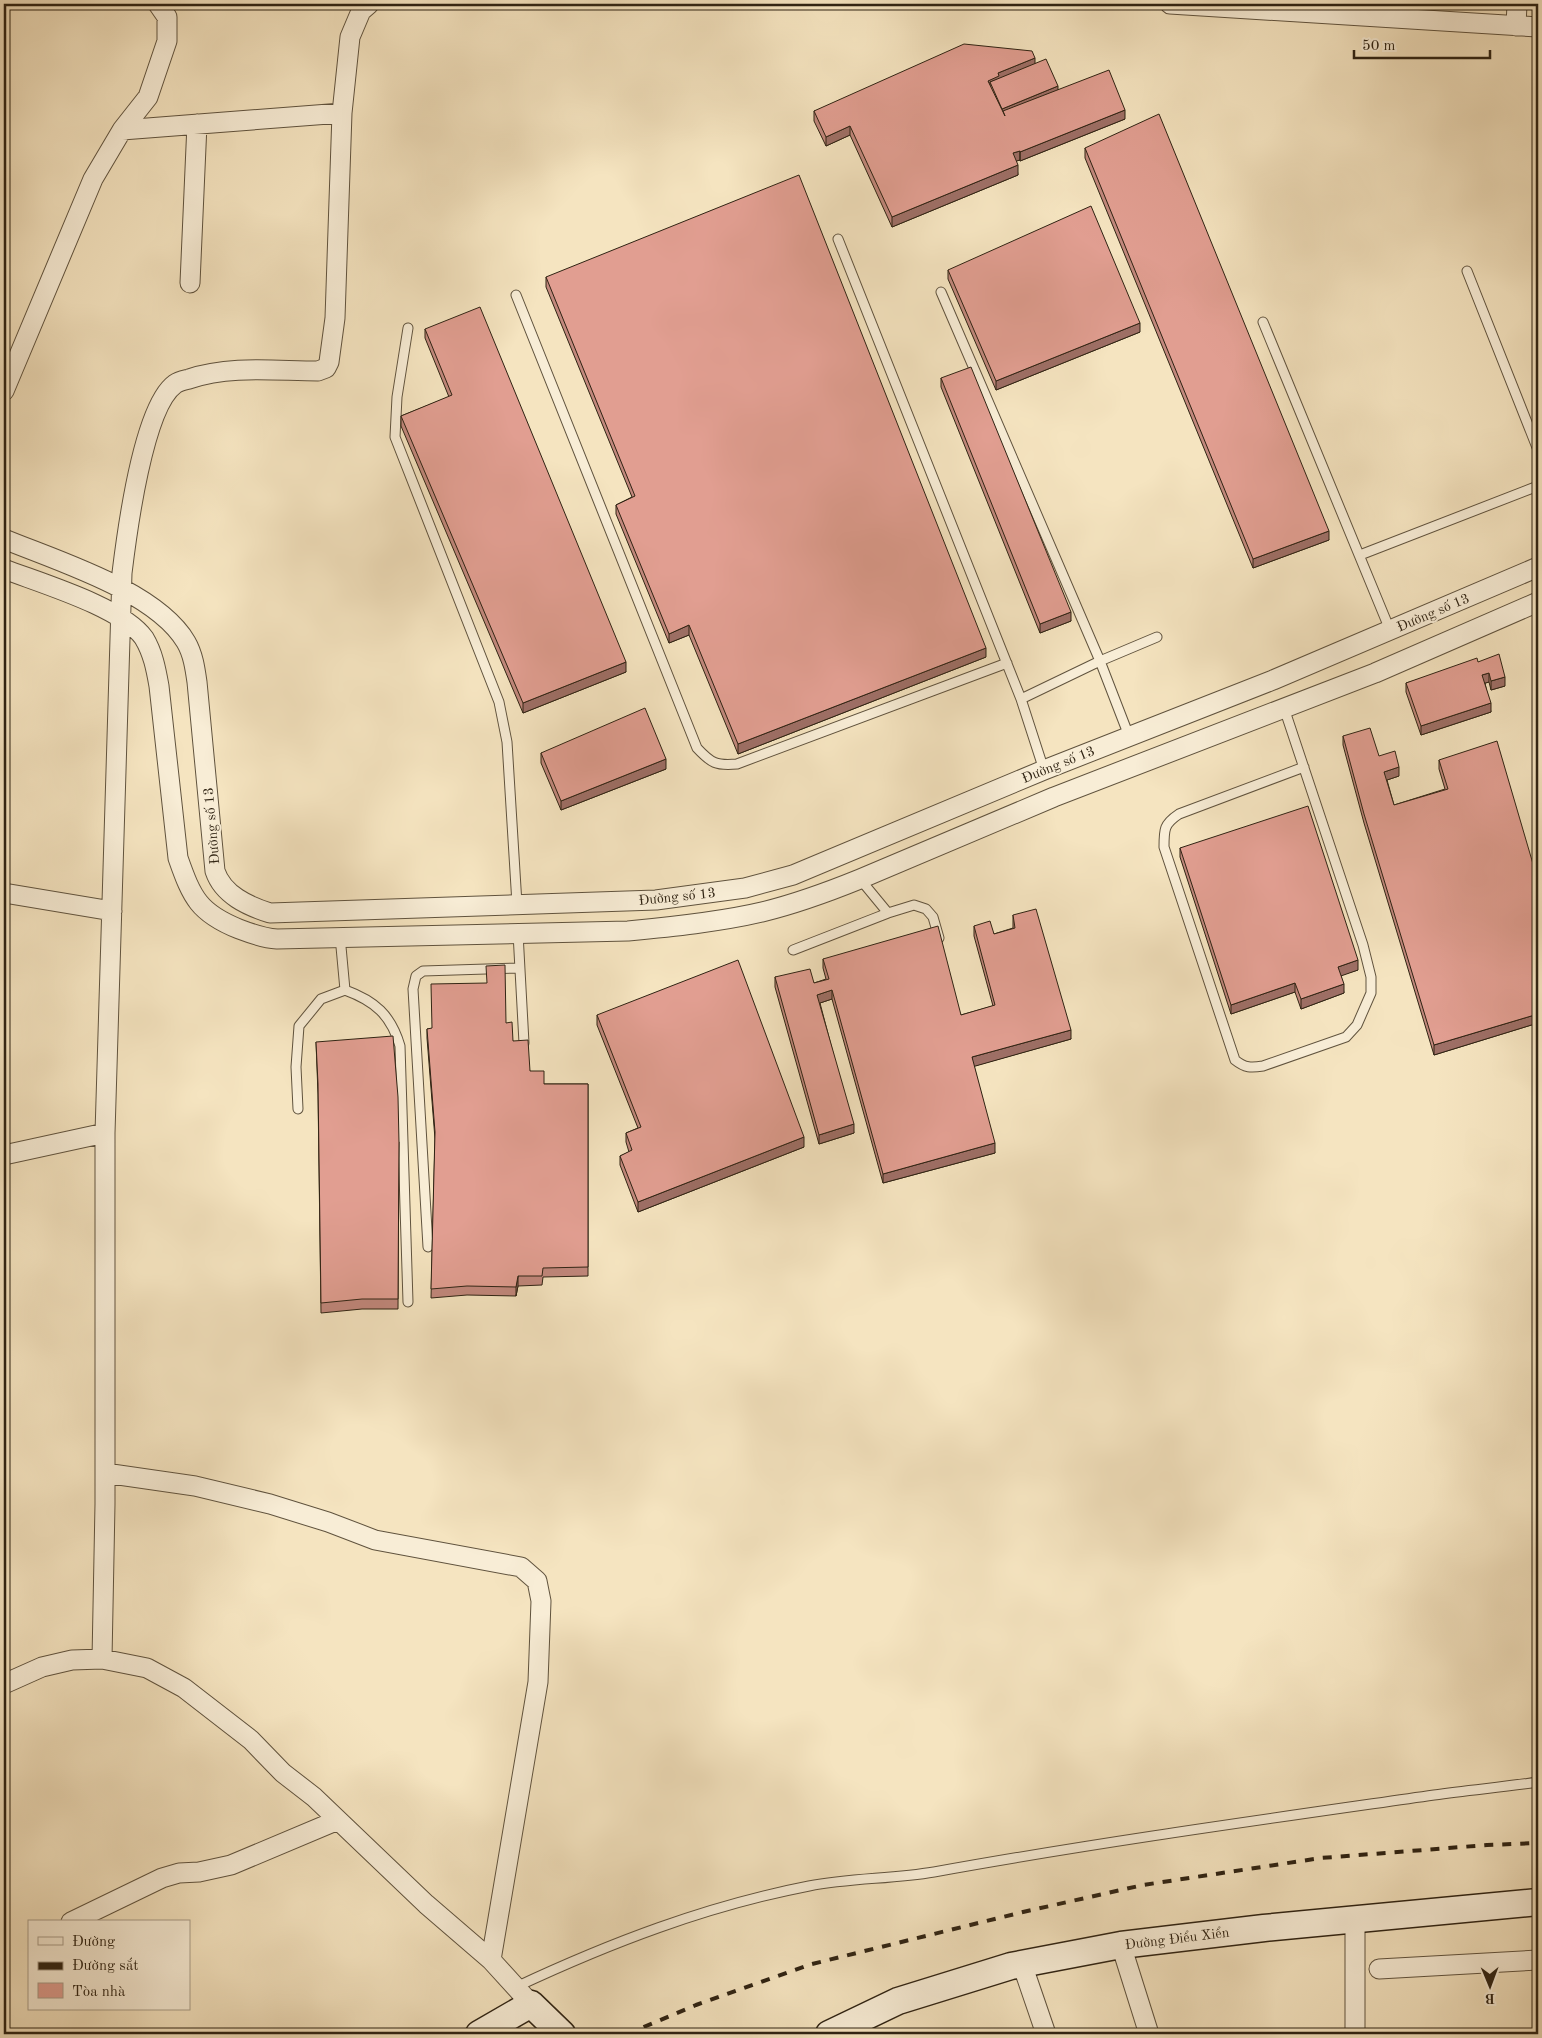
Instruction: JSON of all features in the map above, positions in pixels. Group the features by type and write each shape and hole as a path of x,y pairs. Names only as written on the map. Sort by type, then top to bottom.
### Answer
{"street":[{"path":"6,381 93,179 122,130 148,97 167,41 167,17 158,4"},
{"path":"102,1659 105,1473 105,1133 122,572 129,512 150,427 159,403 175,384 207,373 240,370 318,371 326,368 329,362 335,318 342,113 350,38 362,11 369,4"},
{"path":"1171,4 1324,8 1538,27"},
{"path":"1516,26 1517,4"},
{"path":"122,130 342,113"},
{"path":"190,283 197,124"},
{"name":"Đường số 13","path":"4,539 113,583 155,610 174,625 186,642 194,660 215,871 218,880 232,894 248,906 270,913 656,900 745,888 793,875 1044,770 1273,680 1538,568"},
{"name":"Đường số 13","path":"4,569 102,607 121,618 143,638 154,658 178,858 192,892 204,909 216,920 264,938 628,930 695,923 761,913 830,891 860,879 1054,797 1375,672 1538,602"},
{"path":"1273,680 1284,708"},
{"path":"1044,770 1054,797"},
{"path":"4,893 112,911"},
{"path":"216,920 232,894"},
{"path":"517,904 518,933"},
{"path":"4,1154 105,1133"},
{"path":"105,1473 195,1486 270,1504 328,1522 375,1540 521,1567 537,1581 541,1601 538,1682 491,1960"},
{"path":"4,1684 42,1668 64,1662 102,1659 147,1668 184,1688 251,1740 283,1773 314,1797 426,1904 491,1960 562,2034"},
{"path":"75,1920 162,1878 179,1873 200,1872 231,1865 338,1820"},
{"name":"Đường Điểu Xiển","path":"829,2034 898,2001 1022,1964 1121,1945 1355,1919 1538,1902"},
{"path":"1355,1919 1356,2034"},
{"path":"1121,1945 1149,2034"},
{"path":"1379,1969 1538,1960"},
{"path":"1022,1964 1046,2034"},
{"path":"479,2034 524,1996"}],"lane":[{"path":"838,239 1021,699 1044,770"},
{"path":"1467,271 1538,450"},
{"path":"940,292 1100,661 1129,736"},
{"path":"516,295 697,748 708,760 721,765 737,764 1007,663"},
{"path":"1263,322 1390,630"},
{"path":"408,328 397,398 395,437 499,702 507,742 517,904"},
{"path":"1360,554 1538,486"},
{"path":"1021,699 1100,661 1157,637"},
{"path":"1284,708 1304,767 1364,945 1371,976 1371,993 1357,1025 1346,1037 1263,1066 1249,1068 1235,1060 1164,847 1164,831 1169,821 1180,814 1304,767"},
{"path":"860,879 888,913"},
{"path":"793,950 888,913 914,905 926,909 933,917 941,944"},
{"path":"518,933 524,1043"},
{"path":"340,936 345,990"},
{"path":"428,1247 413,989 416,976 423,971 519,968"},
{"path":"298,1109 296,1067 299,1026 321,999 345,990 366,998 395,1029 400,1046 408,1302"},
{"path":"524,1996 575,1960 638,1935 731,1903 811,1886 922,1874 1045,1852 1538,1782"}],"building":[{"path":"964,44 1032,51 1035,58 998,73 999,76 988,81 1005,116 1003,111 1109,70 1125,110 1020,152 1013,153 1018,165 892,217 850,126 826,137 814,111"},
{"path":"1046,59 1058,86 1002,109 990,82"},
{"path":"1159,114 1329,531 1253,559 1085,148"},
{"path":"799,175 986,648 738,744 689,625 669,634 616,505 635,496 546,277"},
{"path":"1091,206 1140,323 996,381 948,270"},
{"path":"480,307 626,662 523,703 401,416 452,395 425,329"},
{"path":"971,367 1071,612 1040,624 941,378"},
{"path":"1499,654 1505,677 1491,681 1489,673 1482,675 1491,703 1421,726 1406,683 1477,658 1478,662"},
{"path":"645,708 666,759 561,801 541,753"},
{"path":"1370,728 1379,756 1395,751 1399,767 1384,772 1394,805 1448,789 1439,760 1497,741 1538,881 1538,1014 1434,1045 1364,814 1343,736"},
{"path":"1308,806 1358,960 1338,967 1344,984 1301,999 1295,983 1231,1005 1180,848"},
{"path":"1036,909 1071,1030 972,1057 995,1143 883,1174 832,990 817,995 854,1124 819,1135 775,977 810,969 814,983 829,979 823,959 938,926 961,1015 995,1005 974,926 990,921 994,934 1015,928 1013,915"},
{"path":"738,960 804,1137 638,1202 620,1156 632,1150 626,1133 641,1127 597,1015"},
{"path":"505,965 506,1023 512,1022 513,1041 528,1040 530,1071 544,1071 544,1084 588,1084 588,1267 543,1268 542,1276 518,1276 516,1287 467,1286 431,1289 435,1132 427,1029 432,1028 431,984 487,983 486,966"},
{"path":"393,1036 398,1097 399,1142 398,1299 362,1299 321,1303 316,1042"}],"railway":[{"path":"627,2034 696,2005 812,1964 1023,1912 1143,1885 1321,1858 1487,1845 1538,1843"}]}
